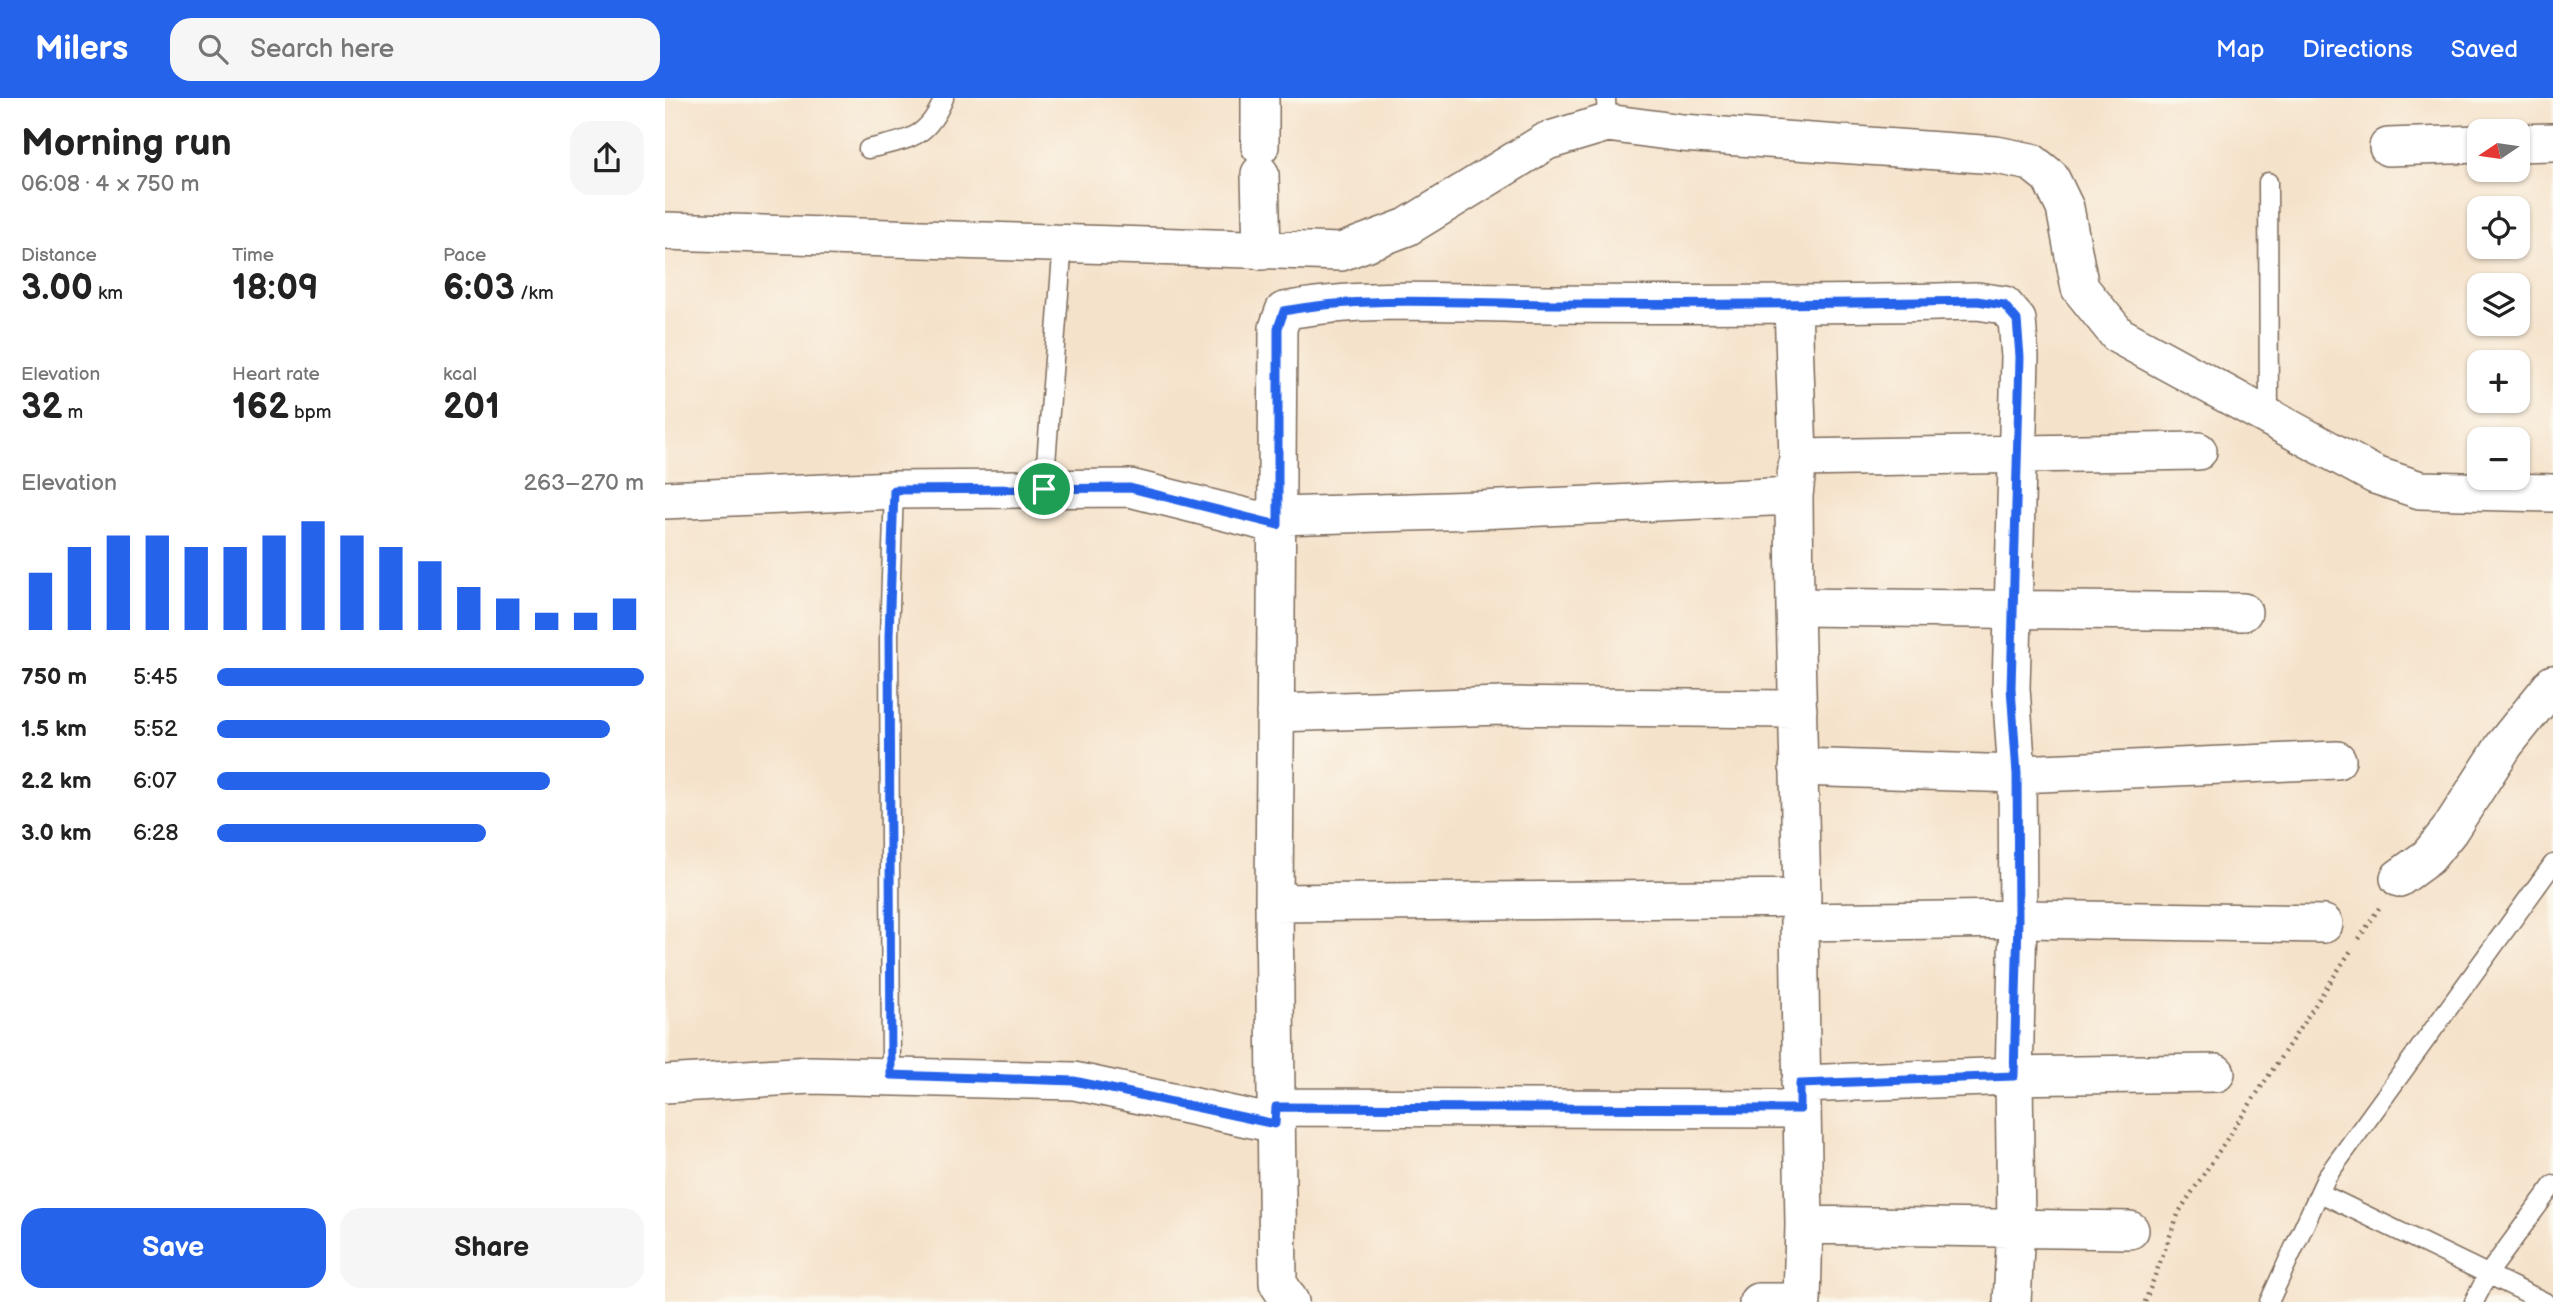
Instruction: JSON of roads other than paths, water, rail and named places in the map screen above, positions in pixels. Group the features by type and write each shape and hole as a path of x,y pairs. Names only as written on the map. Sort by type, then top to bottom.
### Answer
{"street":[{"path":"1260,98 1262,251"},
{"path":"665,231 1341,252 1406,227 1547,141 1607,111 1682,133 1996,155 2031,162 2050,177 2065,208 2080,288 2118,335 2375,475 2420,490 2553,493"},
{"path":"2531,143 2553,142"},
{"path":"2388,147 2467,144"},
{"path":"1290,1302 1278,1283 1275,1116 1278,328 1284,311 1307,306 1415,302 1793,306 1977,301 2004,305 2017,320 2018,332 2018,454 2011,688 2017,774 2018,919 2014,1076 2016,1228 2012,1302"},
{"path":"1758,1302 1802,1302 1804,1225 1800,1097 1794,496 1798,458 1793,306"},
{"path":"1798,458 2198,450"},
{"path":"665,500 894,490 1130,488 1278,520 1794,496"},
{"path":"1795,607 2243,612"},
{"path":"2399,878 2428,857 2449,831 2505,744 2553,684"},
{"path":"1275,713 1503,706 1798,709"},
{"path":"1798,767 2017,774 2337,760"},
{"path":"1275,903 1800,910 2018,919 2325,924"},
{"path":"665,1084 810,1074 1074,1081 1275,1116 1800,1097 2014,1076 2216,1073"},
{"path":"1804,1225 2130,1230"}],"lane":[{"path":"868,149 915,138 934,122 944,98"},
{"path":"2268,182 2269,417"},
{"path":"1044,489 1063,242"},
{"path":"891,1075 889,636 894,490"},
{"path":"2269,1302 2327,1176 2553,864"},
{"path":"2474,1302 2488,1274 2553,1185"},
{"path":"2320,1193 2545,1302"}]}
